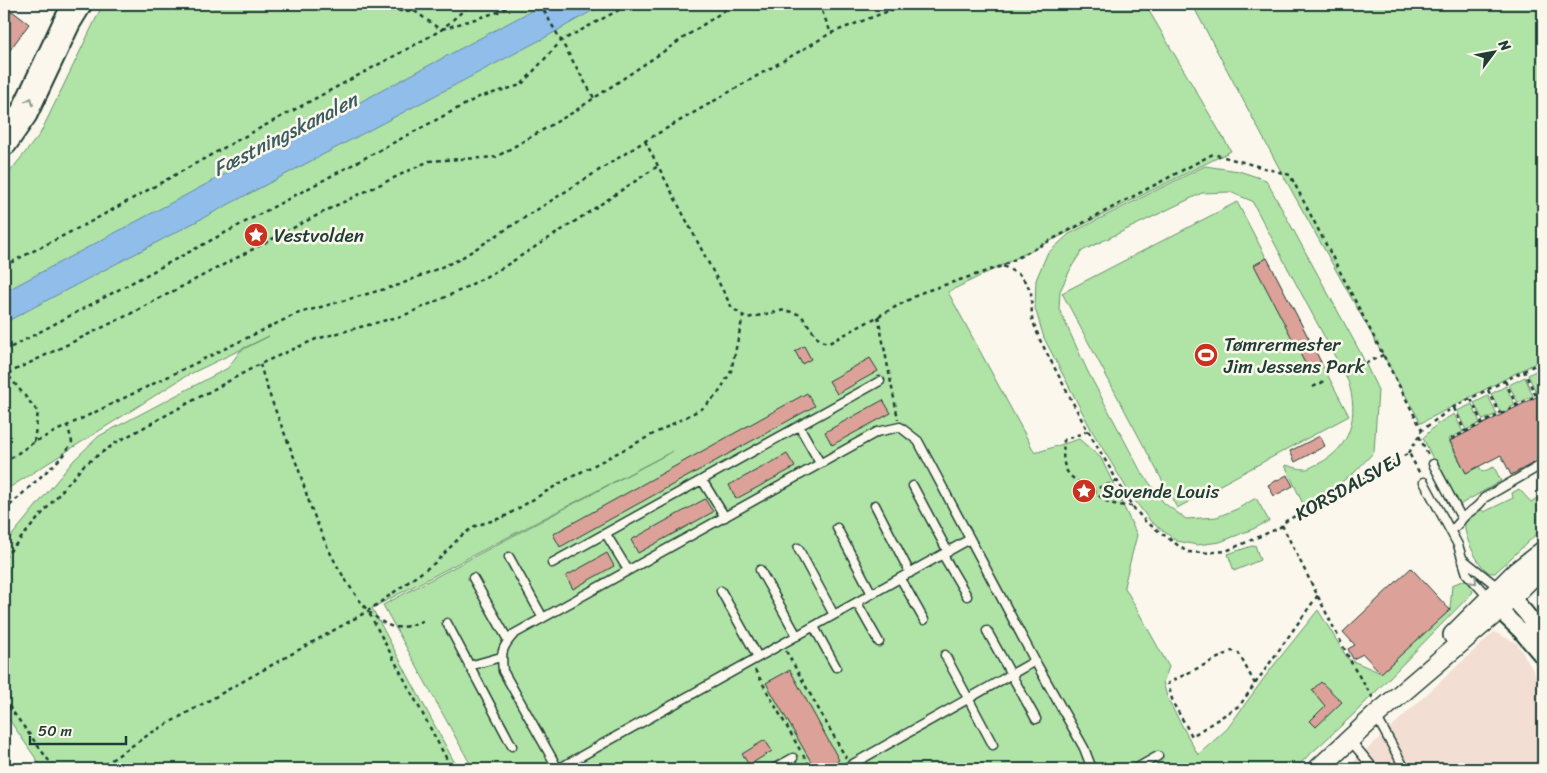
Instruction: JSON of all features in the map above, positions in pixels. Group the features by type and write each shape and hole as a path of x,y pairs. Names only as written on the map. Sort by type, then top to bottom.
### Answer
{"highway":[{"path":"4,142 24,113 78,4"}],"street":[{"path":"1500,599 1526,564 1543,551"},
{"path":"1318,769 1500,599 1543,566"},
{"path":"1500,599 1531,620 1543,638"},
{"path":"1500,599 1520,630 1543,657"}],"lane":[{"path":"552,564 880,381"},
{"path":"799,426 820,463"},
{"path":"970,539 558,769 503,672 501,657 503,648 514,634 876,432 900,427 918,441 970,539 1035,662 1084,748 1092,769"},
{"path":"1433,464 1462,519"},
{"path":"1450,530 1459,525 1462,519 1479,506 1484,498 1543,464"},
{"path":"702,480 725,516"},
{"path":"1424,482 1450,530 1464,560 1467,574 1500,599"},
{"path":"913,486 966,596"},
{"path":"874,506 910,573"},
{"path":"837,528 872,594"},
{"path":"606,534 628,570"},
{"path":"798,548 834,615"},
{"path":"509,557 543,618"},
{"path":"1464,560 1500,599"},
{"path":"760,570 797,636"},
{"path":"473,578 508,640"},
{"path":"901,579 924,620"},
{"path":"721,591 758,657"},
{"path":"857,602 879,642"},
{"path":"447,623 512,746"},
{"path":"814,627 836,667"},
{"path":"987,632 1036,719"},
{"path":"945,655 994,745"},
{"path":"469,666 501,657"},
{"path":"847,767 1035,662"},
{"path":"1378,712 1405,769"},
{"path":"1350,739 1374,769"},
{"path":"1135,769 1158,756"},
{"path":"773,769 793,758"}],"path":[{"path":"343,4 349,7 416,12 441,30"},
{"path":"441,30 471,4"},
{"path":"4,266 441,30 498,12 515,4"},
{"path":"540,4 594,98"},
{"path":"4,351 479,97 521,85 561,41 630,4"},
{"path":"34,442 38,412 7,374 128,315 333,207 429,161 496,157 594,98 734,4"},
{"path":"819,4 831,33"},
{"path":"4,463 34,442 296,314 399,285 458,260 645,141 831,33 891,10 919,4"},
{"path":"645,141 732,308 747,318 785,310 800,315 820,341 829,343 923,292 1002,266 1213,154 1290,175 1422,430"},
{"path":"4,558 84,465 117,442 260,364 316,339 405,315 459,291 502,268 560,232 658,166"},
{"name":"KORSDALSVEJ","path":"1002,266 1020,275 1027,284 1031,292 1032,319 1040,340 1088,431 1132,506 1145,522 1187,552 1226,551 1278,528 1286,521 1409,453 1424,482"},
{"path":"98,769 151,733 368,611 436,562 456,541 475,526 504,517 562,482 704,408 718,394 731,370 743,316"},
{"path":"878,316 900,427"},
{"path":"1358,367 1383,356"},
{"path":"1409,453 1422,430 1453,408 1543,361"},
{"path":"260,364 264,380 313,514 330,553 354,594 368,611 452,769"},
{"path":"1451,439 1536,396 1524,371"},
{"path":"1313,388 1328,380"},
{"path":"1505,381 1517,406"},
{"path":"1488,390 1500,414"},
{"path":"1471,399 1482,423"},
{"path":"1453,408 1465,432"},
{"path":"4,511 64,455 72,442 68,427"},
{"path":"1088,431 1064,440 1062,459 1066,471 1073,478 1113,505 1132,506"},
{"path":"1419,436 1433,464"},
{"path":"1093,490 1117,481"},
{"path":"1282,525 1378,712"},
{"path":"1255,684 1238,652 1232,651 1168,683 1173,703 1192,736 1240,705 1255,684 1318,595"},
{"path":"368,611 385,624 401,629 423,621"},
{"path":"782,644 847,767"},
{"path":"750,662 811,769"},
{"path":"4,700 55,769"}],"shaded area":[{"path":"1494,632 1517,643 1543,688 1543,769 1346,769"}],"green space":[{"path":"103,4 1145,4 1231,151 948,292 1035,453 1079,439 1101,458 1137,535 1124,586 1169,667 1163,682 1168,700 1198,755 1227,729 1270,670 1318,610 1348,659 1381,673 1450,610 1452,585 1467,579 1473,592 1354,714 1294,769 473,769 383,605 673,451 372,608 458,769 43,769 4,712 4,545 74,460 99,436 228,368 240,351 269,336 186,376 4,491 4,179 40,134"},
{"path":"1192,4 1543,4 1543,359 1421,423 1284,177"},
{"path":"1205,166 1239,171 1266,180 1359,350 1378,390 1374,452 1354,473 1330,490 1303,504 1285,465 1307,469 1330,457 1339,449 1350,429 1353,406 1351,393 1348,381 1252,201 1230,192 1202,193 1082,251 1072,266 1060,291 1059,309 1088,372 1140,470 1164,503 1186,519 1217,517 1237,509 1256,498 1269,521 1220,542 1197,545 1177,541 1151,522 1132,497 1092,431 1044,338 1035,308 1036,280 1047,254 1069,234"},
{"name":"Tømrermester Jim Jessens Park","path":"1237,202 1349,416 1177,508 1062,293"},
{"path":"1543,367 1543,407 1528,375"},
{"path":"1525,377 1533,396 1518,403 1509,385"},
{"path":"1506,386 1515,405 1501,413 1491,394"},
{"path":"1488,396 1497,414 1483,420 1474,403"},
{"path":"1472,404 1480,423 1466,430 1457,411"},
{"path":"1454,414 1463,432 1448,439 1466,473 1479,466 1482,472 1494,467 1501,481 1456,507 1423,438 1437,424"},
{"path":"1519,489 1531,502 1543,495 1543,528 1495,573 1490,573 1483,568 1471,547 1465,532 1466,520 1475,512 1482,510 1484,512 1513,498 1512,493"},
{"path":"1255,545 1260,560 1234,571 1228,554"}],"water":[{"path":"544,4 604,4 546,37 4,323 4,292"}],"building":[{"path":"12,11 29,24 4,58 4,22"},
{"path":"1267,258 1321,362 1308,369 1254,265"},
{"path":"804,346 811,359 802,364 795,351"},
{"path":"870,358 878,371 837,394 829,381"},
{"path":"807,393 815,406 560,547 553,534"},
{"path":"1538,396 1543,407 1543,458 1511,475 1501,455 1466,473 1450,441"},
{"path":"883,400 891,413 832,445 825,432"},
{"path":"1320,436 1325,446 1295,462 1290,451"},
{"path":"787,454 795,467 736,499 729,485"},
{"path":"1287,475 1293,486 1274,496 1268,485"},
{"path":"705,499 713,512 638,553 631,540"},
{"path":"607,553 614,566 573,589 566,576"},
{"path":"1411,568 1450,610 1381,673 1363,654 1353,659 1348,649 1355,645 1343,632"},
{"path":"790,670 839,760 823,769 816,769 810,760 766,683"},
{"path":"1321,682 1342,702 1316,727 1310,721 1325,706 1312,690"},
{"path":"765,740 772,751 749,765 742,754"}],"place":[{"name":"Vestvolden","path":"256,235"},
{"name":"Tømrermester Jim Jessens Park","path":"1206,355"},
{"name":"Sovende Louis","path":"1084,491"}],"water label":[{"name":"Fæstningskanalen","path":"285,134"}]}
